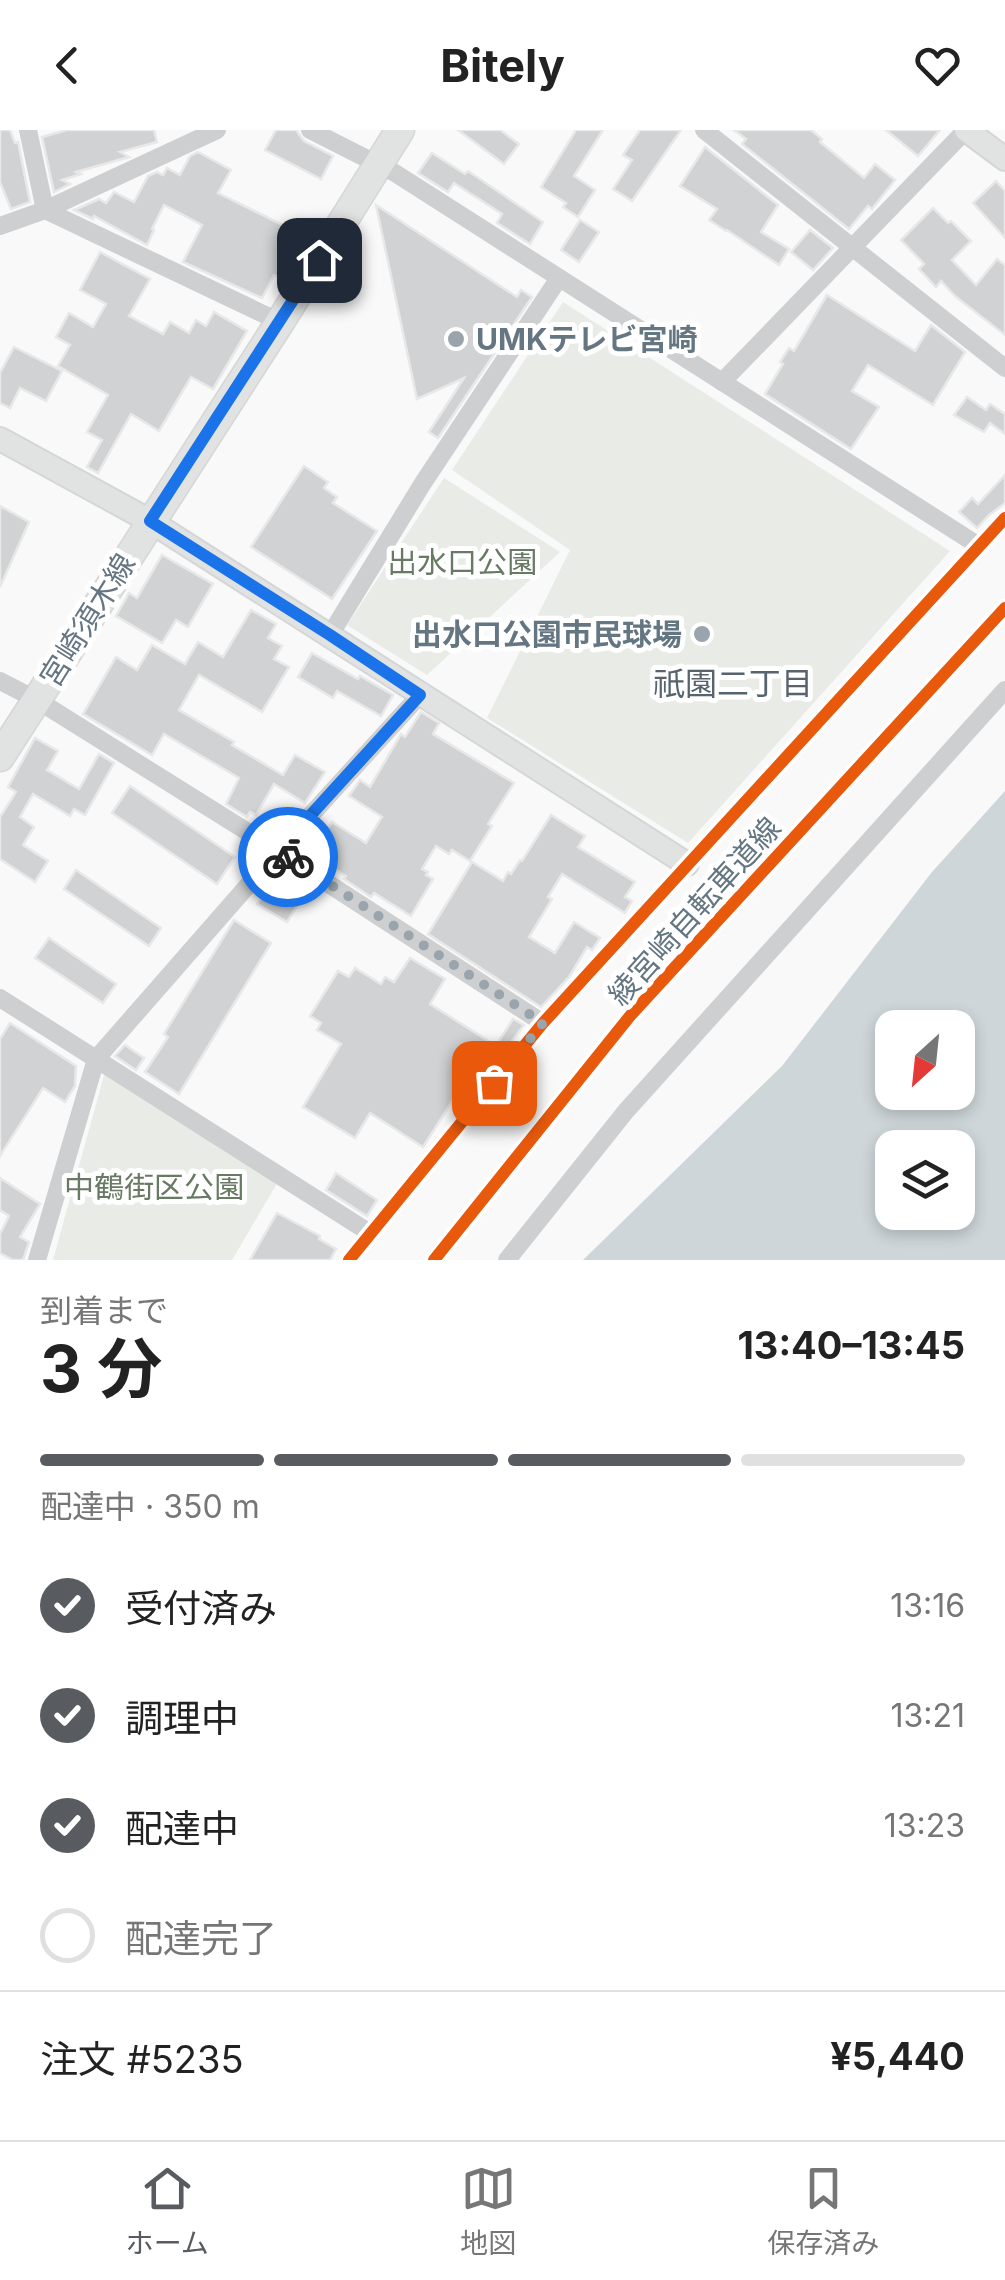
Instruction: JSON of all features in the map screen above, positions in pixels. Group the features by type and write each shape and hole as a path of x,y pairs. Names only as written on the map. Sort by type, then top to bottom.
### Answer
{"main road":[{"name":"宮崎須木線","path":"0,756 400,130"}],"street":[{"path":"28,130 45,210"},
{"path":"0,226 45,210 218,130"},
{"path":"310,130 395,173 979,546"},
{"path":"704,130 1005,368"},
{"path":"722,382 966,130 1005,159"},
{"path":"45,210 280,322"},
{"path":"330,635 424,482 559,278"},
{"path":"0,439 150,521 687,864"},
{"path":"349,1260 543,1023 1005,518"},
{"path":"0,680 278,851 543,1023"},
{"path":"507,1260 626,1111 1005,690"},
{"path":"37,1260 96,1059 420,695"},
{"path":"0,998 370,1233"}],"green space":[{"name":"出水口公園市民球場","path":"563,302 950,551 688,843 487,718 570,550 452,470"},
{"name":"出水口公園","path":"444,478 560,552 427,675 347,625"},
{"name":"中鶴街区公園","path":"106,1068 279,1180 232,1260 53,1260"}],"shaded area":[{"path":"1005,791 1005,1260 583,1260 782,1066 932,872"}],"building":[{"path":"0,130 10,130 15,143 18,142 30,202 11,209 0,182"},
{"path":"67,130 154,130 157,142 120,152 129,157 76,172 81,174 62,180 70,184 54,192 42,137"},
{"path":"276,130 296,130 304,141 333,156 321,179 265,150"},
{"path":"458,130 500,130 519,144 504,164"},
{"path":"576,130 603,130 574,176 595,190 578,217 563,207 566,203 541,187"},
{"path":"640,130 681,130 632,201 613,189 632,160 623,155"},
{"path":"734,130 811,130 864,178 875,164 895,180 872,209 868,206 849,229 742,144 746,139"},
{"path":"886,130 940,130 918,156"},
{"path":"705,147 778,205 761,232 789,249 779,265 709,220 717,209 680,186"},
{"path":"198,152 231,170 218,193 295,231 299,224 311,230 301,252 295,249 281,278 274,275 262,298 183,262 202,225 164,205 147,245 94,216 93,219 74,210 99,199 106,203 114,192 134,202 148,176 157,172 163,175 167,168 180,175 190,156"},
{"path":"432,153 465,174 468,171 543,222 530,244 497,223 502,214 454,183 448,192 418,173"},
{"path":"996,181 1005,191 1005,238 973,203"},
{"name":"UMKテレビ宮崎","path":"376,205 517,297 521,290 532,297 438,438 429,432 464,378 417,399"},
{"path":"933,208 971,241 952,260 976,285 997,259 1005,265 1005,335 941,281 936,287 919,269 924,264 901,240"},
{"path":"580,220 599,232 579,262 561,250"},
{"path":"810,230 833,248 813,270 791,252"},
{"path":"100,252 150,279 129,316 163,334 170,322 189,333 196,320 206,326 214,312 247,331 213,389 191,377 159,431 131,414 98,473 87,467 102,440 87,432 108,395 58,366 70,345 56,337 69,313 93,327 106,304 80,290"},
{"path":"827,295 915,351 931,325 965,352 933,405 868,365 852,391 879,407 851,449 765,394 783,364 780,362 789,348 794,351"},
{"path":"14,347 62,371 46,401 20,388 10,408 0,403 0,373"},
{"path":"967,397 986,410 990,404 1005,414 1005,434 990,423 984,432 954,415"},
{"path":"304,466 328,482 324,488 337,497 333,503 377,531 332,599 251,547"},
{"path":"1005,475 1005,503 977,528 959,512 972,498 978,504"},
{"path":"0,506 29,522 0,587"},
{"path":"162,555 213,584 188,627 176,620 162,643 116,616 129,593 137,598"},
{"path":"251,610 276,624 268,638 282,646 274,659 289,667 262,712 199,675 179,710 283,775 295,755 325,772 305,803 274,784 256,815 250,812 247,817 226,804 239,778 164,734 152,755 83,714 116,657 137,670 152,645 185,664 198,642 223,657"},
{"path":"312,653 393,695 381,716 337,691 333,698 298,677"},
{"path":"421,712 439,723 433,734 514,783 470,861 436,846 422,869 433,879 411,916 374,893 371,897 324,862 334,845 322,838 332,822 366,843 382,817 349,796 360,780 370,787 401,734 405,737"},
{"path":"35,738 58,751 47,770 79,789 99,754 114,763 85,815 74,809 70,816 33,794 20,817 34,827 23,845 48,861 35,882 0,859 0,817 16,792 8,787"},
{"path":"130,786 235,857 217,884 112,813"},
{"path":"551,815 585,836 578,847 635,882 625,897 632,901 625,913 562,874 529,937 555,953 574,922 600,938 592,950 587,947 569,977 541,1007 428,934 472,862 503,881 522,861"},
{"path":"76,870 161,928 149,946 64,889"},
{"path":"300,880 311,887 302,901 291,894"},
{"path":"270,883 300,901 287,922 257,904"},
{"path":"234,920 271,943 179,1094 145,1072"},
{"path":"49,938 116,984 103,1003 35,958"},
{"path":"410,958 445,979 430,1004 490,1042 423,1147 370,1113 355,1138 303,1107 341,1044 317,1030 321,1023 310,1016 338,971 349,977 355,968 381,984 385,977 394,982"},
{"path":"513,1019 524,1025 497,1060 490,1055"},
{"path":"10,1023 76,1066 75,1086 65,1102 43,1088 0,1156 0,1039"},
{"path":"125,1045 144,1058 136,1070 115,1056"},
{"path":"336,1173 377,1200 367,1216 326,1190"},
{"path":"0,1178 40,1204 20,1237 29,1242 23,1260 0,1253 0,1234 9,1216 0,1210"},
{"path":"277,1213 336,1249 330,1260 250,1260"}],"cycle path":[{"name":"綾宮崎自転車道線","path":"349,1260 543,1023 1005,518"},
{"name":"綾宮崎自転車道線","path":"434,1260 630,1016 1005,608"}],"way so far":[{"path":"288,857 543,1023 494,1083"}],"place":[{"name":"UMKテレビ宮崎","path":"456,339"},
{"name":"出水口公園市民球場","path":"702,634"}],"district":[{"name":"祇園二丁目","path":"733,683"}],"route":[{"path":"288,857 278,851 420,695 150,521 319,260"}]}
